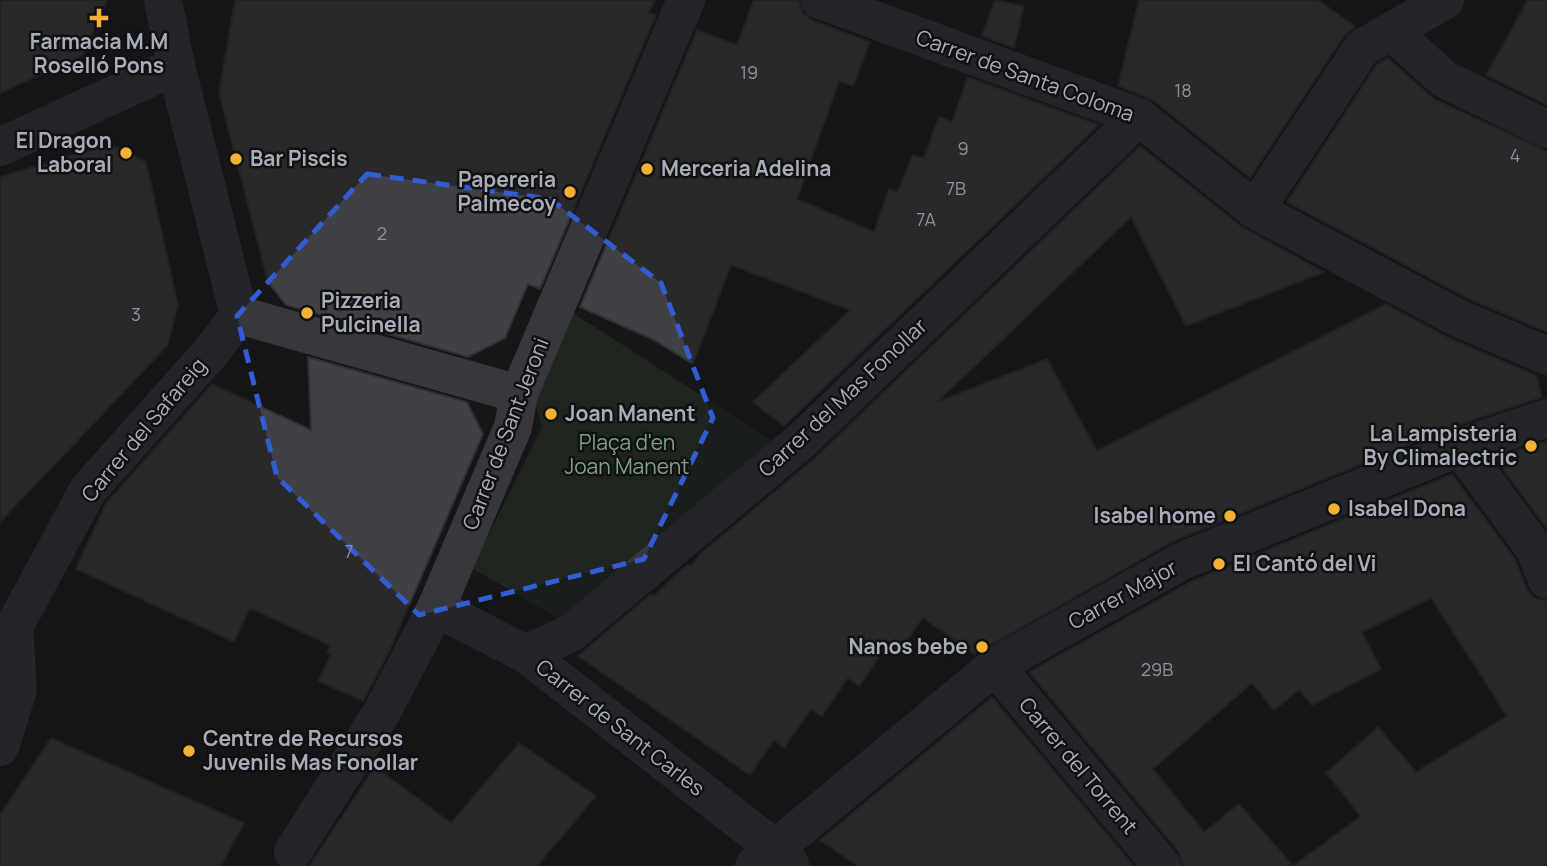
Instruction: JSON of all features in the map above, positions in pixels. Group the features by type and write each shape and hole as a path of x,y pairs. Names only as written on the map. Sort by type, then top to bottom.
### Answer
{"street":[{"path":"163,0 239,315 519,394"},
{"path":"0,147 174,53 189,0"},
{"name":"Carrer de Sant Jeroni","path":"293,852 383,710 436,608 513,427 519,394 686,0"},
{"name":"Carrer de Santa Coloma","path":"820,0 1139,117 1255,210 1458,318 1547,356"},
{"path":"1255,210 1363,48 1445,0"},
{"path":"1391,31 1444,79 1547,129"},
{"name":"Carrer del Mas Fonollar","path":"526,654 571,633 800,442 1139,117"},
{"name":"Carrer del Safareig","path":"0,747 18,689 14,627 88,490 211,352 239,315"},
{"name":"Carrer Major","path":"773,860 995,666 1182,561 1460,447 1547,418"},
{"path":"1460,447 1534,548 1547,580"},
{"name":"Carrer de Sant Carles","path":"436,608 526,654 773,860"},
{"name":"Carrer del Torrent","path":"995,666 1162,866"}],"highlighted area":[{"path":"367,174 550,199 661,283 713,418 644,559 419,615 277,477 237,316"}],"green space":[{"name":"Plaça d'en Joan Manent","path":"573,313 780,446 566,623 472,568 542,427 535,403"}],"building":[{"path":"0,0 107,0 83,55 0,93"},
{"path":"235,0 655,0 649,13 656,15 540,289 528,284 505,338 468,357 286,305 268,282 219,93"},
{"path":"754,0 799,0 803,13 812,20 870,42 853,86 839,81 797,199 874,232 889,189 897,193 913,155 924,158 939,117 952,122 968,77 1099,125 784,426 753,402 850,310 731,265 693,364 654,340 580,307 697,30 737,45"},
{"path":"995,0 1024,6 1014,48 982,36"},
{"path":"1139,0 1318,0 1355,27 1344,36 1250,178 1153,100 1118,86"},
{"path":"1528,0 1547,0 1547,105 1486,75"},
{"path":"1388,58 1434,99 1547,151 1547,332 1467,298 1287,202 1377,64"},
{"path":"109,144 146,162 178,305 167,346 0,522 0,177"},
{"path":"1140,146 1242,227 1324,272 1186,326 1131,217 937,402 1047,359 1097,451 1386,304 1449,338 1536,375 1542,397 1452,427 1174,541 975,654 923,618 896,656 885,649 859,686 848,678 822,716 811,709 784,748 774,740 750,775 578,656 651,594 654,596 688,564 691,566 699,555 815,458"},
{"path":"308,357 467,402 483,434 388,654 363,701 318,681 331,654 327,652 330,645 250,608 234,642 76,569 106,503 212,384 311,430"},
{"path":"1547,441 1547,529 1495,458"},
{"path":"1452,474 1515,559 1527,589 1534,598 1547,601 1547,866 1183,866 1179,852 1029,672 1192,581","holes":["1431,598 1507,716 1416,772 1378,727 1326,773 1361,816 1293,866 1239,804 1204,832 1153,769 1252,683 1274,710 1299,690 1312,705 1381,669 1362,632"]},
{"path":"992,697 1134,866 858,866 820,840"},
{"path":"51,738 244,823 221,866 0,866 0,815"},
{"path":"519,743 596,796 537,866 309,866 375,767 451,823"}],"place":[{"name":"Farmacia M.M Roselló Pons","path":"99,18"},
{"name":"El Dragon Laboral","path":"126,153"},
{"name":"Bar Piscis","path":"236,159"},
{"name":"Merceria Adelina","path":"647,169"},
{"name":"Papereria Palmecoy","path":"570,192"},
{"name":"Pizzeria Pulcinella","path":"307,313"},
{"name":"Joan Manent","path":"551,414"},
{"name":"La Lampisteria By Climalectric","path":"1531,446"},
{"name":"Isabel Dona","path":"1334,509"},
{"name":"Isabel home","path":"1230,516"},
{"name":"El Cantó del Vi","path":"1219,564"},
{"name":"Nanos bebe","path":"982,647"},
{"name":"Centre de Recursos Juvenils Mas Fonollar","path":"189,751"}]}
